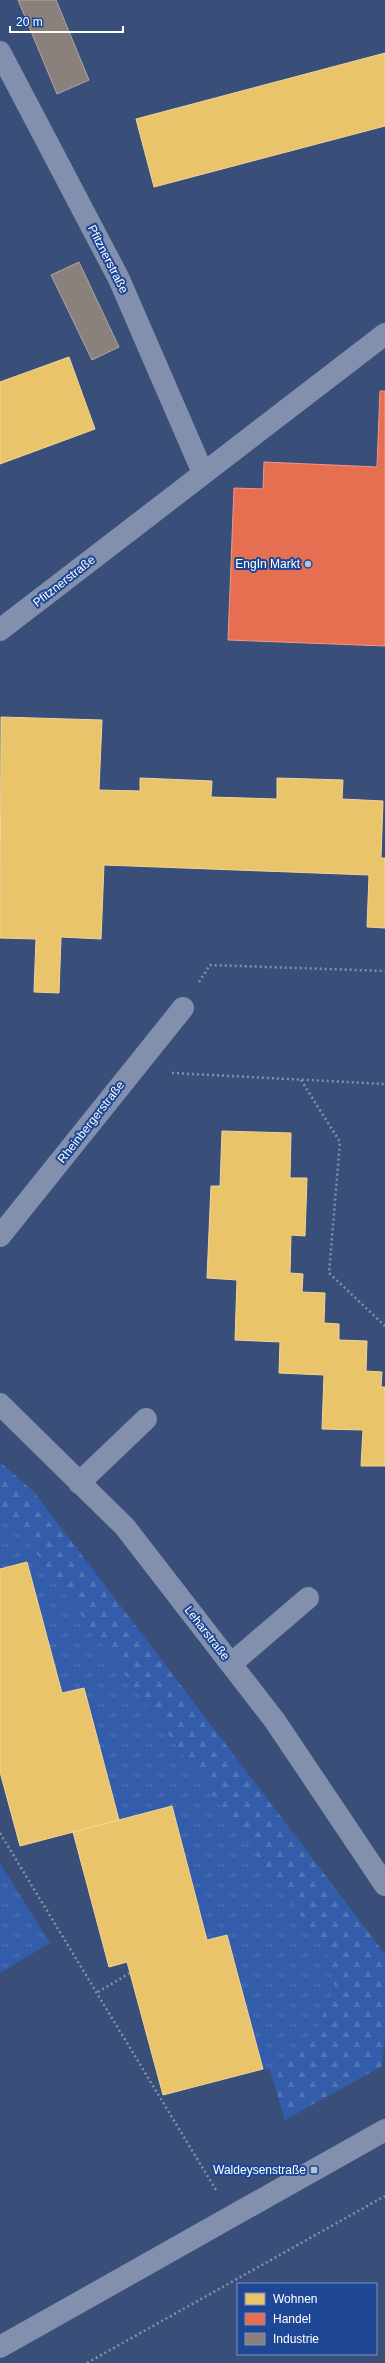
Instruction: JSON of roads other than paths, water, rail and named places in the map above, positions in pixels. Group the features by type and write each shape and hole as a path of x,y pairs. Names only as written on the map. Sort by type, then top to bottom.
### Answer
{"street":[{"name":"Pfitznerstraße","path":"0,52 119,279 203,472"},
{"name":"Pfitznerstraße","path":"0,630 203,472 385,334"},
{"name":"Rheinbergerstraße","path":"0,1236 183,1008"},
{"name":"Leharstraße","path":"0,1404 125,1527 275,1721 385,1885"},
{"path":"79,1483 146,1419"},
{"path":"231,1664 308,1598"},
{"path":"0,2347 385,2130"}],"place":[{"name":"EngIn Markt","path":"308,564"},
{"name":"Waldeysenstraße","path":"314,2170"}]}
